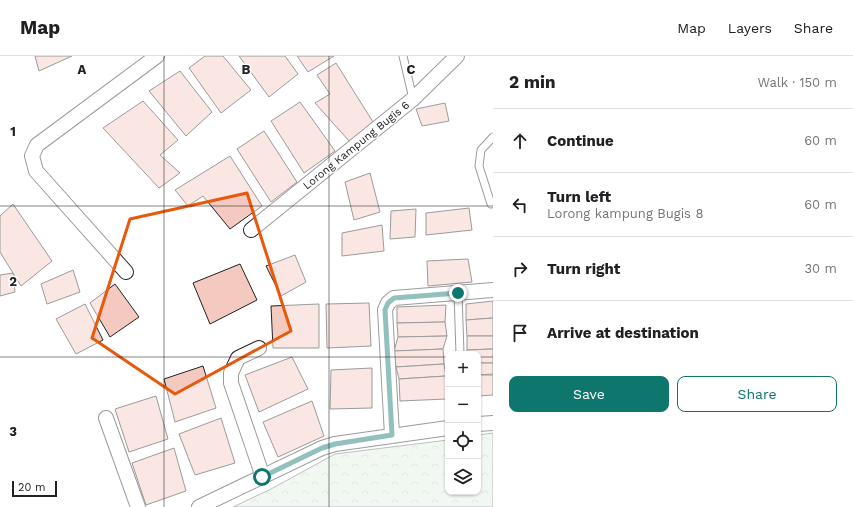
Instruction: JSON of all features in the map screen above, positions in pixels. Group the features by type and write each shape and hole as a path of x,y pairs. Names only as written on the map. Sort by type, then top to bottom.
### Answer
{"street":[{"path":"126,272 36,170 32,156 37,145 157,56"},
{"name":"Lorong Kampung Bugis 6","path":"251,230 413,99 457,56"},
{"path":"392,435 385,310 388,303 394,298 493,290"},
{"path":"259,348 238,358 231,373 231,383 262,477"},
{"path":"106,418 138,507"},
{"path":"481,424 493,423"},
{"path":"199,507 322,448 335,444 445,428"}],"lane":[{"path":"403,56 413,99"},
{"path":"491,204 479,166 481,150 493,137"},
{"path":"458,293 460,351"}],"highlighted area":[{"path":"247,193 291,331 175,394 92,338 130,219"}],"green space":[{"path":"493,433 493,507 233,507 271,489 335,454 445,440 445,495 481,495 481,435"}],"building":[{"path":"35,56 72,56 39,71"},
{"path":"205,56 223,56 251,90 221,113 189,68"},
{"path":"239,56 285,56 298,74 269,97"},
{"path":"297,56 334,56 308,72"},
{"path":"336,63 373,122 350,142 315,103 330,94 317,75"},
{"path":"180,71 212,112 186,136 149,91"},
{"path":"143,101 178,140 160,155 180,173 159,188 103,128"},
{"path":"300,102 335,151 304,173 271,121"},
{"path":"445,103 449,121 422,126 416,109"},
{"path":"264,131 297,182 271,202 237,149"},
{"path":"230,156 262,206 230,229 203,196 188,206 175,190"},
{"path":"370,173 380,212 354,220 345,182"},
{"path":"13,204 52,261 21,286 0,252 0,216"},
{"path":"469,208 472,230 426,235 426,213"},
{"path":"416,209 415,237 390,239 391,211"},
{"path":"382,225 384,251 342,256 342,233"},
{"path":"295,255 306,282 281,296 266,266"},
{"path":"468,259 472,282 428,286 427,261"},
{"path":"240,264 257,300 210,324 193,283"},
{"path":"73,270 80,292 47,304 41,284"},
{"path":"13,273 15,292 0,296 0,275"},
{"path":"115,284 139,317 110,337 90,303"},
{"path":"493,301 493,318 466,320 466,304"},
{"path":"369,303 371,346 327,348 326,304"},
{"path":"85,304 103,340 76,354 56,319"},
{"path":"319,304 319,348 273,348 271,306"},
{"path":"446,305 445,322 397,323 397,307"},
{"path":"493,318 493,336 467,336 466,320"},
{"path":"445,322 447,336 398,337 397,323"},
{"path":"447,336 443,349 394,351 398,337"},
{"path":"467,336 493,336 493,349 467,350"},
{"path":"443,349 444,364 396,367 394,351"},
{"path":"493,349 493,363 481,363 481,351 467,350"},
{"path":"292,357 308,389 259,412 245,375"},
{"path":"481,363 493,363 493,374 481,375"},
{"path":"444,364 445,376 399,379 396,367"},
{"path":"203,366 216,408 175,422 164,379"},
{"path":"372,368 372,408 330,409 331,370"},
{"path":"481,375 493,375 493,395 481,396"},
{"path":"445,376 445,399 400,401 399,379"},
{"path":"156,396 168,439 129,452 115,409"},
{"path":"312,401 324,436 278,457 263,422"},
{"path":"221,418 235,463 195,475 179,434"},
{"path":"174,448 186,491 146,505 132,463"}],"route":[{"path":"262,477 322,448 349,441 392,435 385,310 388,303 394,298 458,293"}]}
